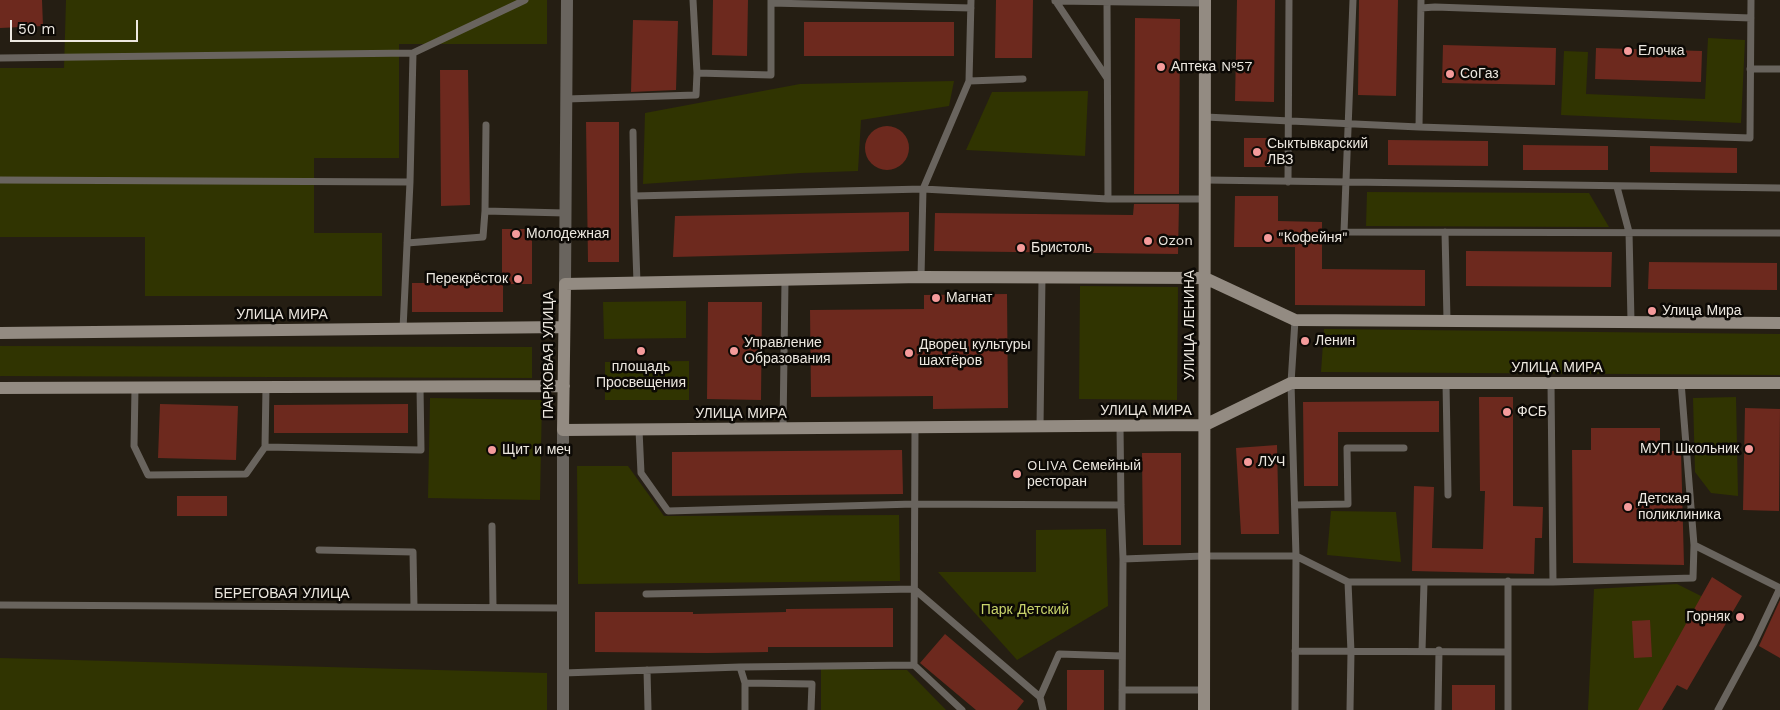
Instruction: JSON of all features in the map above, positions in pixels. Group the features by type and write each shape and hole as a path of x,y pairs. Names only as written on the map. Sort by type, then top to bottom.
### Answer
{"main road":[{"name":"УЛИЦА ЛЕНИНА","path":"1204,1 1204,710"},
{"path":"564,284 921,277 1205,278 1295,320 1780,323"},
{"name":"ПАРКОВАЯ УЛИЦА","path":"563,430 564,284"},
{"name":"УЛИЦА МИРА","path":"0,333 564,327"},
{"name":"УЛИЦА МИРА","path":"563,430 1205,425 1292,383 1681,382 1780,384"},
{"path":"0,388 564,386"}],"street":[{"name":"ПАРКОВАЯ УЛИЦА","path":"564,284 567,0"},
{"name":"ПАРКОВАЯ УЛИЦА","path":"563,430 563,710"}],"lane":[{"path":"0,58 413,54 524,0"},
{"path":"566,98 696,95 697,74 693,0"},
{"path":"1288,182 1289,0"},
{"path":"1352,0 1344,232 1780,233"},
{"path":"1419,127 1421,0"},
{"path":"1205,117 1419,127 1750,138 1751,0"},
{"path":"697,74 771,75 771,1 971,4 969,81 923,189 921,277"},
{"path":"1055,1 1204,1"},
{"path":"1055,1 1107,78"},
{"path":"1108,2 1108,199"},
{"path":"1421,8 1751,18"},
{"path":"403,329 410,182 413,54"},
{"path":"1750,69 1780,69"},
{"path":"969,81 1023,79"},
{"path":"407,243 483,237 486,125"},
{"path":"633,132 637,282"},
{"path":"0,180 410,182"},
{"path":"1205,180 1780,188"},
{"path":"1618,187 1629,232 1631,321"},
{"path":"634,196 923,189 1108,199 1205,199"},
{"path":"485,211 565,214"},
{"path":"1445,232 1447,320"},
{"path":"1040,426 1042,278"},
{"path":"782,429 785,281"},
{"path":"1295,320 1292,383 1296,556 1295,710"},
{"path":"1123,559 1204,556 1296,556 1348,582 1553,582 1693,578 1694,545 1681,382"},
{"path":"1446,383 1448,495"},
{"path":"1551,383 1553,582"},
{"path":"135,388 134,446 148,475 246,474 265,448 266,387"},
{"path":"265,448 421,450 420,387"},
{"path":"1120,426 1123,559 1122,710"},
{"path":"914,665 915,428"},
{"path":"639,430 641,473 668,511 914,504 1121,506"},
{"path":"1295,505 1348,504 1347,448 1404,448"},
{"path":"492,526 493,607"},
{"path":"1694,545 1780,588 1754,643 1718,710"},
{"path":"319,550 413,552 414,607"},
{"path":"1508,581 1508,710"},
{"path":"1348,582 1350,710"},
{"path":"1422,651 1424,583"},
{"path":"646,594 914,589 1040,697 1043,710"},
{"name":"БЕРЕГОВАЯ УЛИЦА","path":"0,605 563,608"},
{"path":"1295,651 1439,650 1507,652"},
{"path":"1438,710 1439,650"},
{"path":"1040,697 1059,654 1122,656"},
{"path":"563,673 740,667 914,665 962,710"},
{"path":"740,667 745,683 745,710"},
{"path":"647,670 648,710"},
{"path":"745,683 812,684 811,710"},
{"path":"1122,690 1204,690"}],"green space":[{"path":"66,0 547,0 547,44 399,44 399,158 314,158 314,233 382,233 382,296 145,296 145,237 0,237 0,68 64,68"},
{"path":"1708,38 1745,40 1741,123 1561,115 1564,51 1588,52 1586,94 1705,99"},
{"path":"954,81 949,106 861,120 858,171 643,184 645,113 800,84"},
{"path":"1088,91 1085,156 966,150 992,92"},
{"path":"1367,192 1589,193 1609,227 1366,226"},
{"path":"1080,286 1178,287 1177,400 1079,399"},
{"path":"686,301 686,338 604,339 603,302"},
{"path":"1324,329 1780,334 1780,375 1321,372"},
{"path":"0,346 532,347 532,378 0,376"},
{"path":"689,361 689,400 605,400 605,362"},
{"path":"1736,397 1738,496 1711,493 1695,472 1693,398"},
{"path":"430,398 542,400 540,500 428,498"},
{"path":"577,466 628,466 664,516 899,515 900,581 578,584"},
{"path":"1331,511 1396,512 1401,562 1327,555"},
{"name":"Парк Детский","path":"1106,529 1108,606 1017,660 938,572 1036,572 1036,530"},
{"path":"1677,584 1711,601 1657,710 1588,710 1594,589"},
{"path":"0,658 547,673 547,710 0,710"},
{"path":"821,669 907,670 946,710 821,710"}],"building":[{"path":"0,0 42,0 43,26 0,28"},
{"path":"713,0 748,0 747,56 712,55"},
{"path":"996,0 1033,0 1032,58 995,58"},
{"path":"1237,0 1275,0 1274,102 1235,101"},
{"path":"1359,0 1398,0 1396,96 1358,95"},
{"path":"1135,18 1180,19 1179,194 1134,194"},
{"path":"633,20 678,21 676,90 631,92"},
{"path":"804,22 954,22 954,56 804,56"},
{"path":"1443,45 1556,48 1555,85 1442,83"},
{"path":"1596,48 1702,51 1701,82 1595,79"},
{"path":"440,70 468,70 470,205 441,206"},
{"path":"586,122 619,122 619,262 588,262"},
{"path":"891,126 903,132 908,139 908,157 903,164 896,169 883,170 875,167 868,160 865,144 868,136 875,129"},
{"name":"Сыктывкарский ЛВЗ","path":"1244,138 1270,138 1270,167 1244,167"},
{"path":"1388,140 1488,141 1488,166 1388,165"},
{"path":"1523,145 1608,146 1608,170 1523,170"},
{"path":"1650,146 1737,148 1737,173 1650,172"},
{"path":"1235,196 1278,196 1278,221 1322,222 1322,269 1425,270 1425,306 1295,305 1295,247 1234,247"},
{"path":"1134,204 1179,204 1178,254 934,251 935,213 1133,215"},
{"path":"909,212 909,251 673,257 675,216"},
{"path":"502,229 532,229 532,284 503,284 503,312 412,312 412,283 502,283"},
{"path":"1466,251 1612,252 1611,287 1466,286"},
{"path":"1649,262 1777,263 1777,290 1648,289"},
{"name":"Дворец культуры шахтёров","path":"1007,294 1008,408 933,409 933,396 811,397 810,310 924,309 924,295"},
{"name":"Управление Образования","path":"708,302 762,302 761,400 707,399"},
{"path":"1479,397 1513,397 1513,506 1543,507 1542,538 1535,538 1534,574 1412,571 1414,486 1434,487 1432,548 1483,549 1485,491 1480,491"},
{"path":"1439,401 1439,432 1338,432 1338,486 1304,486 1303,402"},
{"path":"160,404 238,406 236,460 158,458"},
{"path":"408,404 408,433 274,433 274,405"},
{"path":"1745,408 1780,409 1779,511 1743,510"},
{"name":"Детская поликлиника","path":"1591,428 1660,428 1660,451 1681,451 1684,565 1573,563 1572,450 1591,450"},
{"path":"1277,445 1279,534 1241,534 1236,448"},
{"path":"902,450 903,494 672,496 672,452"},
{"path":"1142,453 1181,453 1181,545 1143,545"},
{"path":"177,496 227,496 227,516 177,516"},
{"path":"1712,577 1742,596 1687,690 1677,685 1662,710 1638,710"},
{"path":"1780,600 1780,658 1759,646"},
{"path":"893,608 893,647 768,647 768,652 595,652 595,612 693,612 693,614 786,612 786,609"},
{"path":"1650,620 1652,657 1634,658 1632,621"},
{"path":"945,634 1024,701 1017,710 976,710 920,663"},
{"path":"1067,670 1104,670 1104,710 1067,710"},
{"path":"1452,685 1495,685 1495,710 1452,710"}],"place":[{"name":"Елочка","path":"1628,51"},
{"name":"Аптека №57","path":"1161,67"},
{"name":"СоГаз","path":"1450,74"},
{"name":"Сыктывкарский ЛВЗ","path":"1257,152"},
{"name":"Молодежная","path":"516,234"},
{"name":"\"Кофейня\"","path":"1268,238"},
{"name":"Ozon","path":"1148,241"},
{"name":"Бристоль","path":"1021,248"},
{"name":"Перекрёсток","path":"518,279"},
{"name":"Магнат","path":"936,298"},
{"name":"Улица Мира","path":"1652,311"},
{"name":"Ленин","path":"1305,341"},
{"name":"площадь Просвещения","path":"641,351"},
{"name":"Управление Образования","path":"734,351"},
{"name":"Дворец культуры шахтёров","path":"909,353"},
{"name":"ФСБ","path":"1507,412"},
{"name":"МУП Школьник","path":"1749,449"},
{"name":"Щит и меч","path":"492,450"},
{"name":"ЛУЧ","path":"1248,462"},
{"name":"OLIVA Семейный ресторан","path":"1017,474"},
{"name":"Детская поликлиника","path":"1628,507"},
{"name":"Горняк","path":"1740,617"}]}
